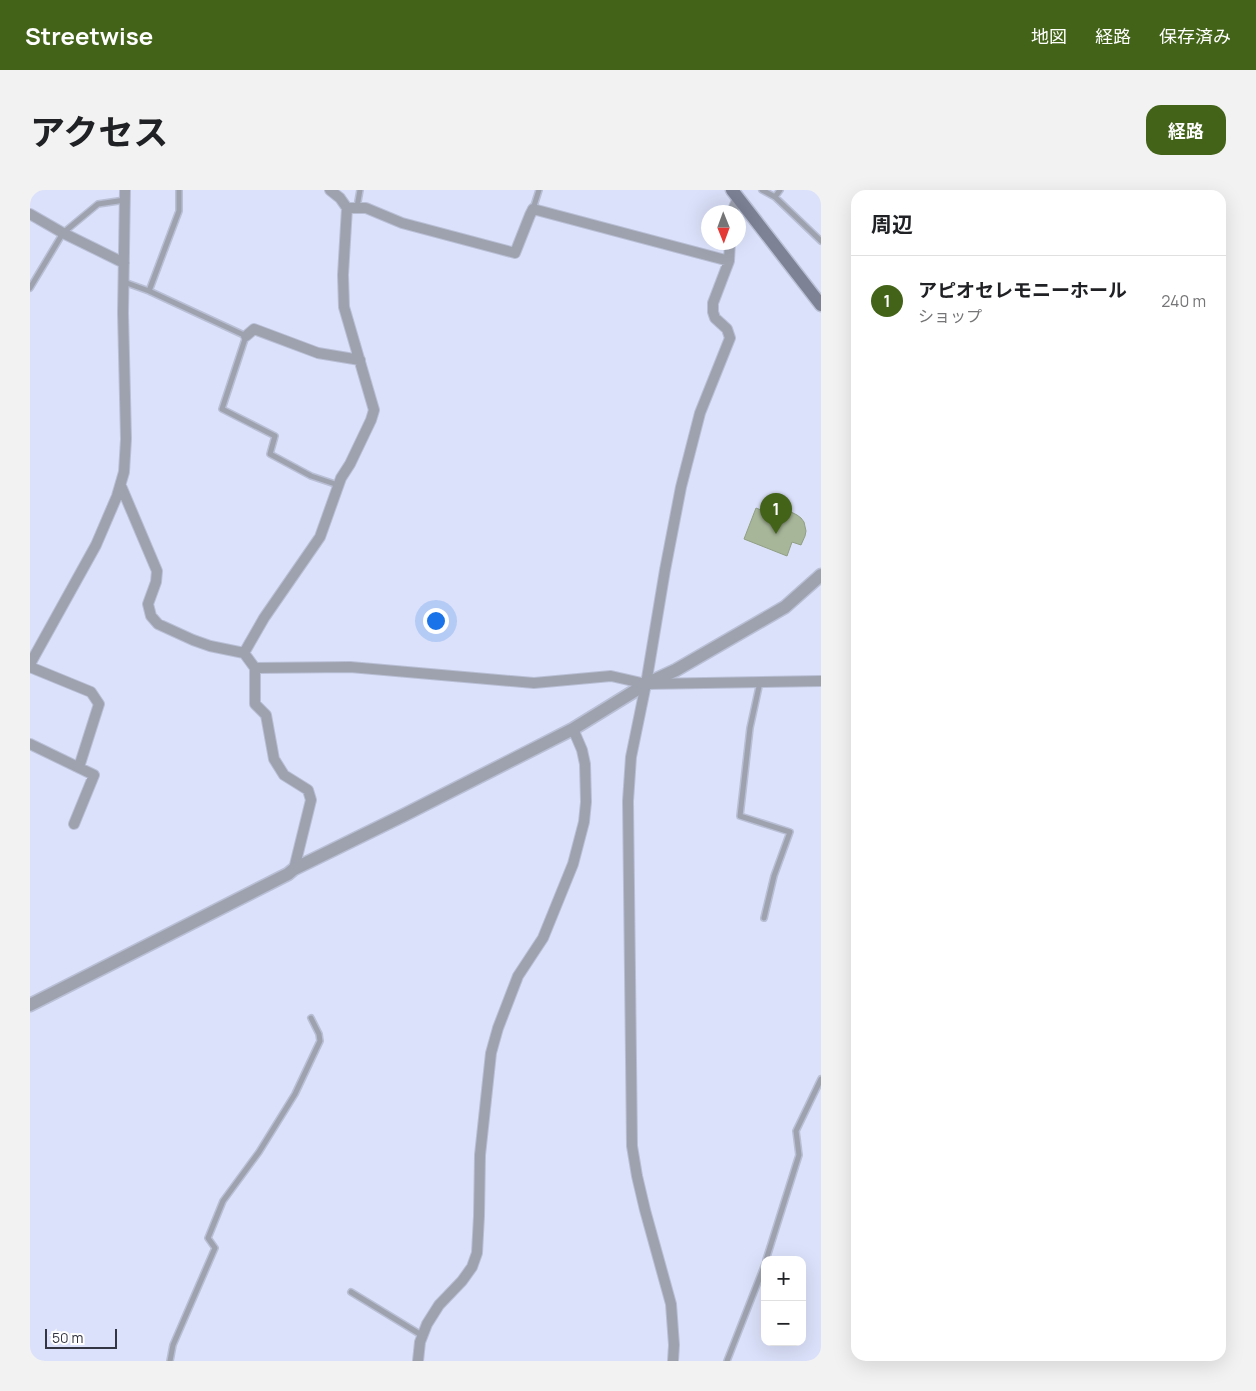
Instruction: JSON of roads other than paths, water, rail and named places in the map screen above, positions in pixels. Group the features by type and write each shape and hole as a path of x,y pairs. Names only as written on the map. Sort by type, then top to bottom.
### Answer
{"main road":[{"path":"735,194 821,305"}],"street":[{"path":"330,190 352,207 366,208 402,223 515,252 533,210 729,261"},
{"path":"78,767 99,704 91,692 30,665 96,544 121,486 124,472 126,439 125,195"},
{"path":"244,653 264,618 320,537 338,485 372,420 374,410 344,307 343,275 352,207"},
{"path":"30,214 63,233 124,263"},
{"path":"673,1361 674,1345 671,1304 645,1210 632,1146 628,801 631,757 681,487 700,413 730,338 727,329 715,318 713,312 713,303 729,261 730,250"},
{"path":"246,336 254,329 318,353 360,360"},
{"path":"121,486 157,571 156,582 148,604 151,616 158,624 193,640 210,646 244,653 255,668 255,704 266,716 274,759 284,775 308,790 311,800 294,869"},
{"path":"30,1005 288,874 294,869 573,729 646,684 676,670 785,607 821,574"},
{"path":"255,668 350,667 534,684 611,676 646,684 821,681"},
{"path":"418,1361 420,1342 427,1324 439,1305 462,1281 472,1267 477,1253 480,1155 491,1053 498,1028 518,976 542,938 573,864 584,822 586,802 585,764 582,750 573,729"},
{"path":"30,744 94,775 74,824"}],"lane":[{"path":"149,291 179,211 179,190"},
{"path":"352,207 360,190"},
{"path":"533,210 539,190"},
{"path":"762,190 775,197 821,241"},
{"path":"775,197 780,190"},
{"path":"30,288 63,233 98,204 125,195"},
{"path":"124,282 149,291 246,336 222,409 275,436 270,454 311,476 338,485"},
{"path":"760,682 750,728 740,816 790,832 774,876 764,918"},
{"path":"170,1361 173,1344 215,1248 208,1238 223,1201 259,1152 295,1094 320,1041 319,1034 311,1018"},
{"path":"767,1256 799,1155 796,1131 821,1079"},
{"path":"727,1361 761,1274"},
{"path":"351,1292 423,1336"}],"place":[{"name":"アピオセレモニーホール","path":"776,534"}]}
